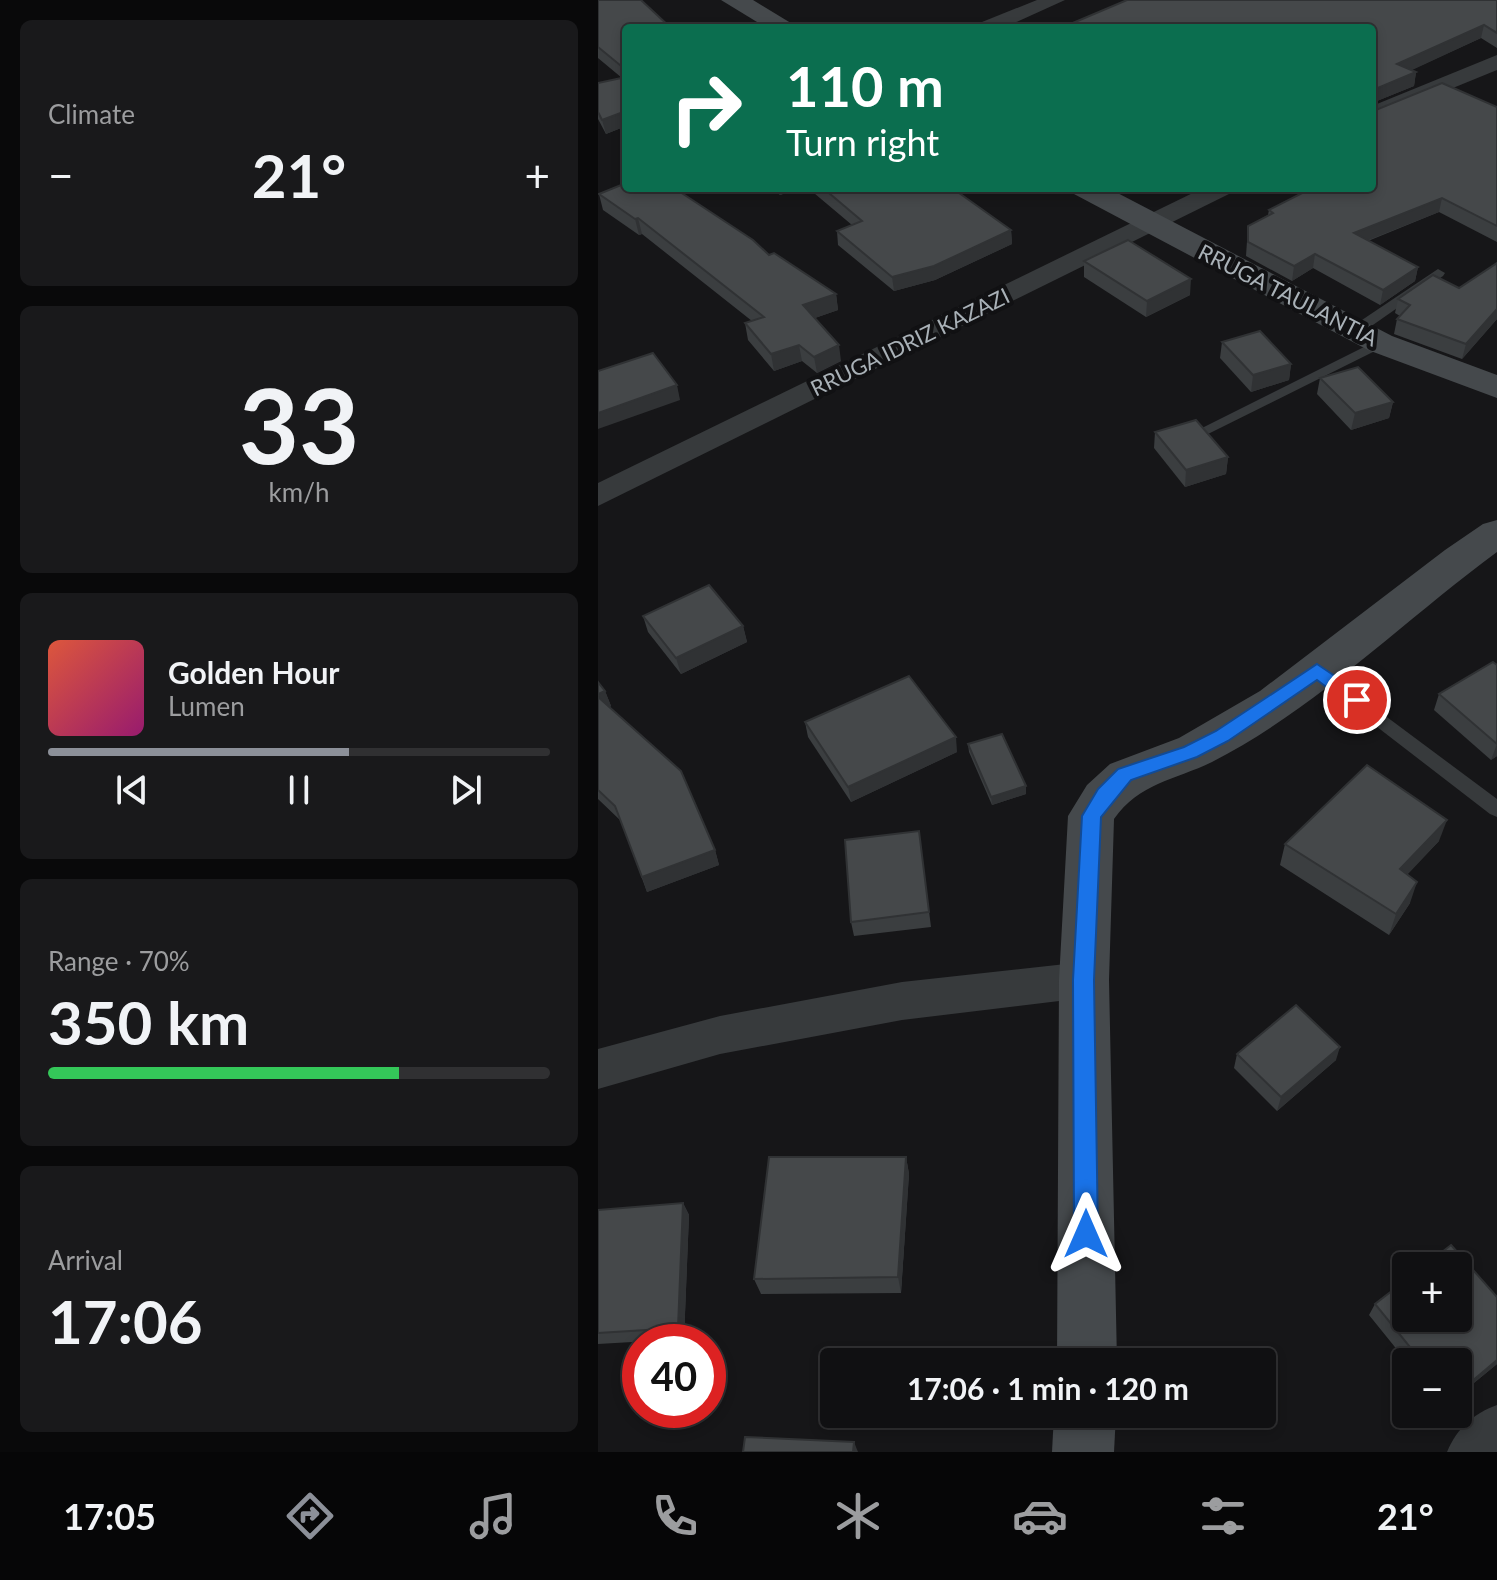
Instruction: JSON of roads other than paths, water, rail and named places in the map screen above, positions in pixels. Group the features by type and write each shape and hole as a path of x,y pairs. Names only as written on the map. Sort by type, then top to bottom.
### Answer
{"street":[{"path":"734,0 779,24"},
{"path":"994,24 1055,0"},
{"path":"1376,112 1497,62"},
{"name":"RRUGA TAULANTIA","path":"1092,192 1368,337 1497,387"},
{"name":"RRUGA IDRIZ KAZAZI","path":"598,496 1214,192"},
{"path":"1087,1348 1084,980 1091,816 1104,794 1124,774 1191,752 1222,736 1371,633 1460,558 1497,533"},
{"path":"598,1069 720,1035 902,1001 1084,980"},
{"path":"1083,1452 1084,1428"},
{"path":"1473,1452 1497,1430"}],"lane":[{"path":"1203,431 1368,337 1438,273"},
{"path":"1317,671 1497,809"}]}
